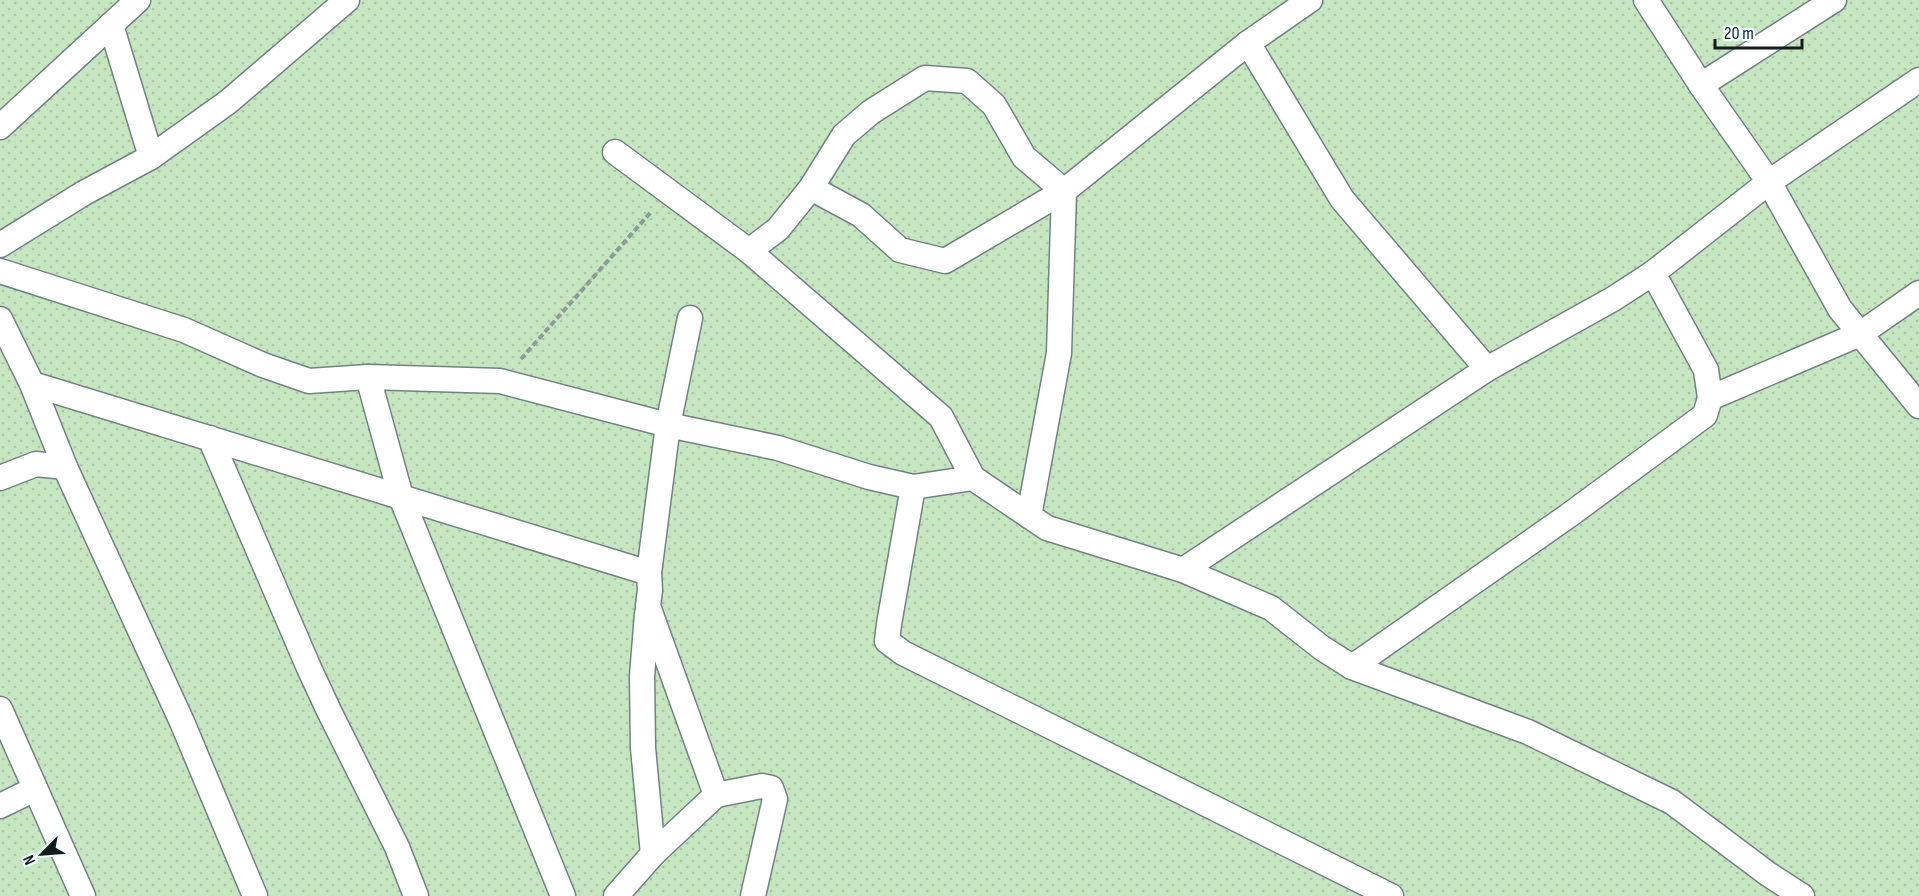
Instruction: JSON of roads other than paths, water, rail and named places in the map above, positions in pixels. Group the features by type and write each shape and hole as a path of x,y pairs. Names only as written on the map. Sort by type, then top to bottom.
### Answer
{"street":[{"path":"0,127 138,0"},
{"path":"0,245 84,193 151,157 228,102 347,0"},
{"path":"811,188 861,215 900,249 945,261 1064,191 1248,43 1310,0"},
{"path":"1647,0 1701,86 1769,182 1840,309 1919,406"},
{"path":"1701,86 1834,0"},
{"path":"111,25 151,157"},
{"path":"1248,43 1342,199 1487,369"},
{"path":"749,251 778,229 811,188 844,135 871,112 925,78 967,81 994,105 1024,157 1064,191"},
{"path":"1183,570 1487,369 1613,299 1653,273 1769,182 1919,80"},
{"path":"615,152 749,251 941,417 973,477 1047,528 1183,570 1271,608 1322,648 1352,667 1528,732 1672,802 1768,874 1802,896"},
{"path":"1029,516 1059,353 1064,191"},
{"path":"0,271 184,330 263,365 309,381 368,377 500,381 668,425 778,448 869,477 913,487 973,477"},
{"path":"1352,667 1568,516 1704,415 1710,398 1706,370 1653,273"},
{"path":"1710,398 1860,334 1919,293"},
{"path":"653,854 643,748 642,676 650,590 649,573 668,425 690,318"},
{"path":"0,319 32,384 66,467 182,722 255,896"},
{"path":"368,377 400,497 563,896"},
{"path":"32,384 649,573"},
{"path":"210,438 309,668 397,847 416,896"},
{"path":"0,478 36,464 66,467"},
{"path":"913,487 887,641 903,653 1391,896"},
{"path":"648,606 716,795"},
{"path":"0,709 83,896"},
{"path":"616,896 653,854 716,795 762,786 771,788 775,799 753,896"},
{"path":"0,806 35,789"}]}
